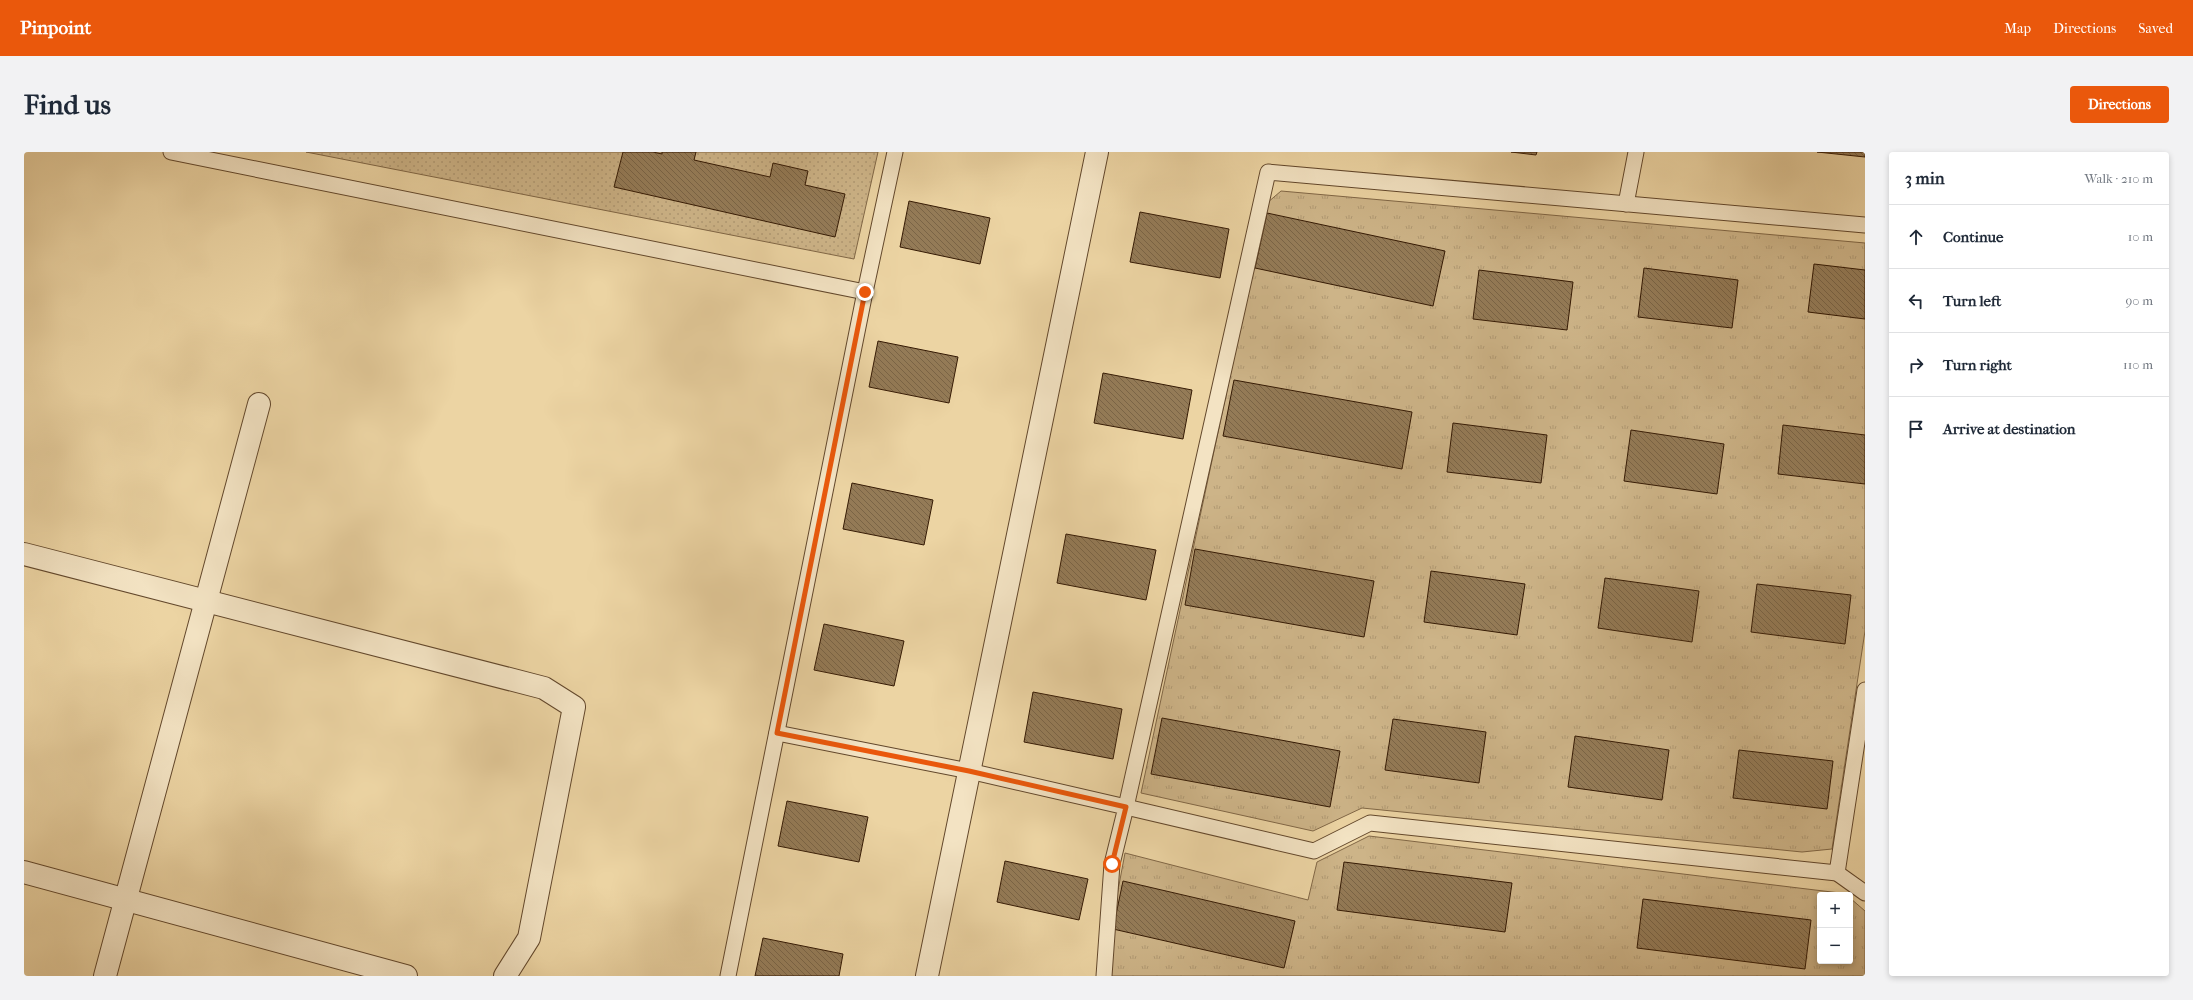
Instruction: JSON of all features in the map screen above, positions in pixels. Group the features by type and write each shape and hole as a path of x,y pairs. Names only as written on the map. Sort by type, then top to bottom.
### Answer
{"street":[{"path":"927,976 1097,152"},
{"path":"105,976 259,404"},
{"path":"24,554 544,688 574,707 529,938 505,976"},
{"path":"24,872 406,976"}],"lane":[{"path":"171,152 865,292"},
{"path":"728,976 865,292 895,152"},
{"path":"1626,204 1636,152"},
{"path":"1104,976 1112,864 1268,172 1865,226"},
{"path":"1837,873 1865,690"},
{"path":"777,733 969,771 1314,851 1370,823 1837,873 1865,893"}],"green space":[{"path":"306,152 878,152 854,259"},
{"path":"1281,191 1865,243 1865,631 1832,849 1802,852 1362,808 1313,831 1141,793 1267,203"},
{"path":"1369,836 1832,892 1817,892 1817,964 1853,964 1853,901 1865,911 1865,976 1109,976 1110,933 1125,853 1308,900 1317,862"}],"building":[{"path":"623,152 653,152 662,154 662,152 696,152 694,160 770,177 773,163 808,171 805,185 845,194 835,237 614,187"},
{"path":"1511,152 1537,152 1536,155"},
{"path":"1817,152 1865,152 1865,157"},
{"path":"909,201 990,218 980,264 900,247"},
{"path":"1140,212 1229,229 1220,278 1130,262"},
{"path":"1267,213 1445,251 1433,306 1255,268"},
{"path":"1814,264 1865,270 1865,319 1808,312"},
{"path":"1644,268 1738,280 1732,328 1638,317"},
{"path":"1479,270 1573,282 1567,330 1473,319"},
{"path":"878,341 958,357 949,403 869,387"},
{"path":"1103,373 1192,390 1183,439 1094,423"},
{"path":"1234,380 1412,412 1402,469 1223,436"},
{"path":"1453,423 1547,435 1541,483 1447,472"},
{"path":"1783,425 1865,435 1865,484 1778,474"},
{"path":"1631,430 1724,444 1717,494 1624,481"},
{"path":"852,483 933,500 924,545 843,529"},
{"path":"1066,534 1156,550 1146,600 1057,583"},
{"path":"1195,549 1374,581 1364,637 1185,605"},
{"path":"1431,571 1525,584 1517,635 1424,622"},
{"path":"1605,578 1699,591 1692,642 1598,628"},
{"path":"1757,584 1851,595 1845,644 1751,632"},
{"path":"824,624 904,641 894,686 814,670"},
{"path":"1033,692 1122,709 1113,759 1024,742"},
{"path":"1162,718 1340,751 1330,807 1151,774"},
{"path":"1393,719 1486,732 1479,783 1385,770"},
{"path":"1575,736 1669,750 1662,800 1568,787"},
{"path":"1739,750 1833,761 1827,809 1733,798"},
{"path":"787,801 868,817 859,862 778,846"},
{"path":"1005,861 1088,879 1079,920 997,902"},
{"path":"1344,862 1512,883 1505,932 1337,910"},
{"path":"1123,881 1295,921 1284,968 1113,929"},
{"path":"1643,899 1811,920 1805,969 1637,948"},
{"path":"763,938 843,954 839,976 755,976"}],"route":[{"path":"865,292 777,733 969,771 1126,807 1112,864"}]}
